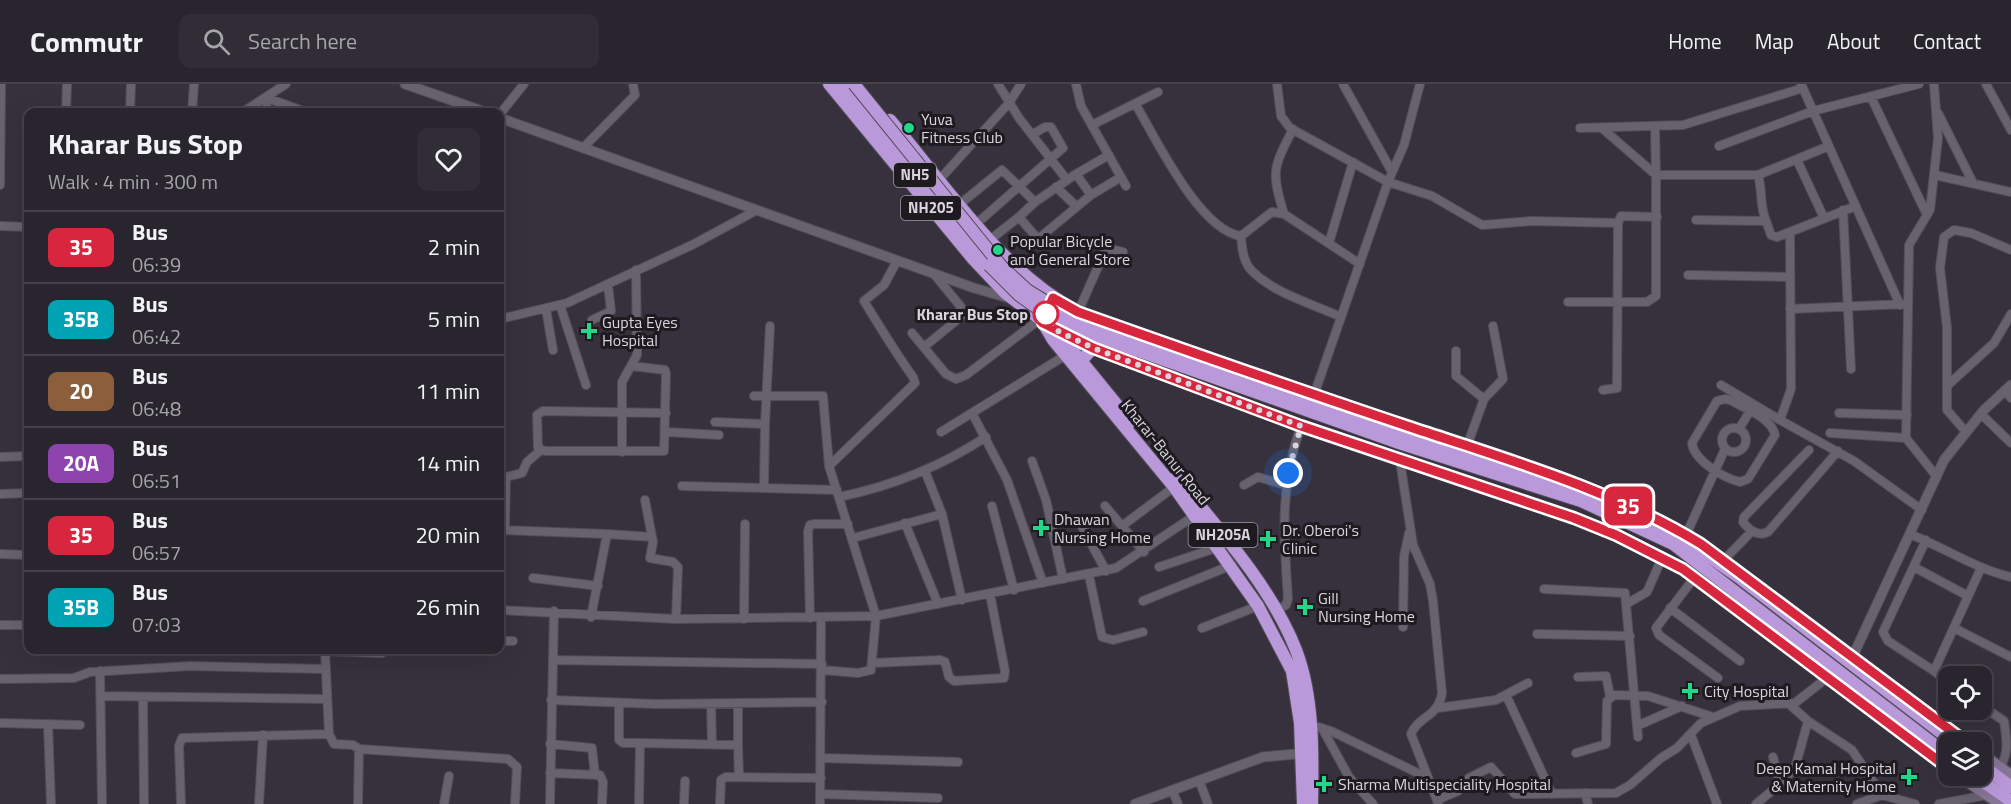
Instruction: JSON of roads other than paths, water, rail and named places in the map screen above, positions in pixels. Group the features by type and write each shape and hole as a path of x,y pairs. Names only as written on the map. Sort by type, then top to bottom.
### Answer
{"highway":[{"name":"NH205","path":"829,84 973,259 1012,299 1041,322"},
{"name":"NH5","path":"842,84 989,265 1044,315 1088,334 1402,444 1581,501 1673,544 1938,747"},
{"name":"NH5","path":"854,84 1002,267 1048,305 1106,331 1588,494 1675,533 1737,576 1940,732"},
{"name":"NH205","path":"861,84 976,224 1033,283 1078,312"},
{"path":"1059,301 1056,330 1041,322 1059,301"},
{"name":"Kharar-Banur Road","path":"1041,322 1053,340 1174,487 1199,512 1258,606 1292,671 1311,725 1306,753 1303,804"},
{"name":"NH205A","path":"1056,330 1082,360 1276,611 1297,652 1305,684 1311,725"},
{"path":"1082,360 1093,348"},
{"name":"NH205A","path":"1306,753 1312,804"},
{"path":"1992,773 2011,787"},
{"path":"1989,786 2011,801"}],"main road":[{"path":"1078,312 1574,484 1657,518 1723,561 1952,732"},
{"path":"1056,330 1093,348 1301,426 1574,518 1616,535 1662,558 1694,578 1938,760"},
{"path":"1400,461 1412,428"},
{"path":"1992,761 2011,775"},
{"path":"1970,786 1985,799 2000,804"}],"street":[{"path":"0,84 0,184"},
{"path":"66,108 67,84"},
{"path":"130,108 131,84"},
{"path":"192,108 194,84"},
{"path":"250,108 286,84"},
{"path":"405,84 474,108"},
{"path":"504,111 524,84"},
{"path":"583,148 635,95 633,84"},
{"path":"998,84 1009,103 1067,180"},
{"path":"939,179 1009,103 1021,84"},
{"path":"1076,84 1079,100 1126,186"},
{"path":"1276,84 1284,123 1388,182 1432,196 1482,225 1543,220 1618,223"},
{"path":"1343,84 1392,172"},
{"path":"1314,395 1388,182 1404,145 1420,84"},
{"path":"1719,146 1813,111 1919,84"},
{"path":"1934,84 1938,138 1935,176 1927,215 1909,245 1903,304 1906,438 1937,477"},
{"path":"1986,84 2011,130"},
{"path":"1580,128 1655,127 1696,122 1802,86 1903,304"},
{"path":"1092,125 1158,92"},
{"path":"1871,97 1927,215"},
{"path":"266,108 267,98"},
{"path":"267,98 295,108"},
{"path":"1136,105 1178,175 1210,219 1229,234 1240,236 1272,212 1284,214 1360,264"},
{"path":"1936,109 1974,183"},
{"path":"504,118 755,211 1012,299 1033,283"},
{"path":"976,224 1052,159 1063,145 1053,129 1045,127 1033,135"},
{"path":"1568,302 1647,302 1655,299 1657,217 1655,127"},
{"path":"1284,214 1274,181 1274,168 1293,129"},
{"path":"1603,129 1656,175 1758,175 1829,146"},
{"path":"991,239 1056,187 1109,155"},
{"path":"1797,160 1824,218"},
{"path":"1329,243 1353,162"},
{"path":"960,204 998,171 1005,171 1035,202"},
{"path":"1076,174 1091,195"},
{"path":"1758,175 1763,192 1760,207 1773,237 1790,233 1856,206"},
{"path":"1935,176 2011,192"},
{"path":"1019,217 1038,239 1076,205 1121,177"},
{"path":"1056,187 1076,205"},
{"path":"1843,210 1846,307 1851,369"},
{"path":"504,318 530,310 560,306 608,285 755,211"},
{"path":"1603,390 1617,388 1618,223 1621,216 1626,214 1657,217"},
{"path":"1696,220 1766,221"},
{"path":"0,226 24,227"},
{"path":"1966,432 1948,414 1947,328 1940,268 1944,237 1954,230 1971,233 2011,250"},
{"path":"1780,420 1791,389 1790,233"},
{"path":"1240,236 1244,256 1252,271 1280,290 1341,317"},
{"path":"1078,312 1105,251 1111,249 1123,252"},
{"path":"829,466 915,383 881,332 876,317 864,301 884,285 897,261"},
{"path":"622,452 623,377 637,356 636,270"},
{"path":"924,347 963,315 961,307 934,274"},
{"path":"1688,274 1790,277"},
{"path":"592,320 611,311 608,285"},
{"path":"1790,309 1903,304"},
{"path":"560,306 586,386"},
{"path":"546,309 553,350"},
{"path":"1948,385 1994,343 2011,314"},
{"path":"912,333 946,374 956,379 966,375 1041,322"},
{"path":"764,486 770,326"},
{"path":"1467,446 1484,399 1503,379 1493,326"},
{"path":"1456,351 1456,376 1484,399"},
{"path":"941,432 1066,355"},
{"path":"504,505 506,477 522,473 527,462 541,450 664,451 667,432 665,370 632,366"},
{"path":"1721,385 1838,452 1922,510"},
{"path":"1528,683 1496,700 1438,708 1413,729 1411,734 1426,777 1438,802 1458,791 1469,778 1491,767 1513,794 1585,793 1602,795 1616,793 1643,776 1697,727 1713,717 1750,704 1789,704 1800,701 1852,658 1912,535 1944,459 1981,414 2009,391"},
{"path":"553,660 822,667 858,674 870,670 876,616 829,466 823,396 754,396"},
{"path":"1730,399 1770,424 1775,435 1750,476 1740,482 1714,470 1697,455 1692,443 1717,401 1730,399"},
{"path":"1739,429 1750,411"},
{"path":"541,450 537,445 538,412 666,413"},
{"path":"972,413 1007,480 1043,583"},
{"path":"1839,413 1907,416"},
{"path":"1981,414 2011,443"},
{"path":"715,422 765,424"},
{"path":"1276,611 1286,605 1288,599 1283,520 1285,485 1301,426"},
{"path":"1730,428 1739,429 1746,437 1743,448 1736,452 1725,449 1721,440 1724,432 1730,428"},
{"path":"667,432 719,435"},
{"path":"1830,433 1906,438"},
{"path":"682,486 764,486 838,494 870,491 925,471 986,437"},
{"path":"1686,535 1725,449"},
{"path":"1809,450 1744,517 1743,522 1752,531 1761,534 1768,532 1838,452"},
{"path":"0,457 24,456"},
{"path":"1032,461 1048,506 1063,579"},
{"path":"1400,461 1410,529 1433,601 1442,693 1438,708"},
{"path":"925,471 942,514 962,600"},
{"path":"1244,485 1258,477 1285,485"},
{"path":"1122,526 1174,487"},
{"path":"0,494 24,493"},
{"path":"645,500 652,537 650,558 673,562 678,567 676,619"},
{"path":"1105,506 1144,552"},
{"path":"992,507 1014,590"},
{"path":"504,610 554,611 591,617 676,619 876,616 1116,568 1144,552 1199,512"},
{"path":"853,538 942,514"},
{"path":"1079,521 1106,571"},
{"path":"905,523 938,604"},
{"path":"744,619 745,524"},
{"path":"810,618 808,531 810,525 848,524"},
{"path":"1403,627 1404,556 1410,529"},
{"path":"1723,561 1752,531"},
{"path":"504,533 652,537"},
{"path":"591,617 607,534"},
{"path":"1912,535 1981,568 2011,577"},
{"path":"1926,540 1885,626 1884,637 1938,674"},
{"path":"1159,567 1219,547"},
{"path":"0,554 24,555"},
{"path":"1628,603 1647,592 1662,558"},
{"path":"1143,601 1232,565"},
{"path":"1914,567 1968,596"},
{"path":"1934,671 1981,568"},
{"path":"1089,575 1102,637 1113,640 1143,632"},
{"path":"533,578 598,586"},
{"path":"1694,578 1657,624 1659,635 1718,678"},
{"path":"1544,589 1621,592 1627,596 1638,737"},
{"path":"872,663 940,660 945,662 949,677 954,681 1004,678 1005,671 990,594"},
{"path":"1202,628 1258,606"},
{"path":"1670,608 1740,661"},
{"path":"550,804 554,611"},
{"path":"820,804 821,617"},
{"path":"0,625 24,626"},
{"path":"1954,628 2011,657"},
{"path":"1537,634 1630,636"},
{"path":"504,641 513,641"},
{"path":"325,654 329,734 334,744 353,745 359,749 508,759 517,767 515,804"},
{"path":"0,679 74,678 100,671 190,666 326,669"},
{"path":"100,671 102,804"},
{"path":"1576,753 1606,744 1606,704 1610,696 1606,676 1578,677"},
{"path":"1610,696 1635,694 1713,717"},
{"path":"1506,695 1551,794"},
{"path":"100,696 326,699"},
{"path":"142,697 144,804"},
{"path":"551,700 711,704 822,702"},
{"path":"619,703 619,740 624,743 738,745"},
{"path":"738,703 739,777"},
{"path":"711,704 712,744"},
{"path":"1789,704 1808,721 1852,750 1882,795"},
{"path":"1637,726 1682,706"},
{"path":"1992,711 2008,718 2005,759 2000,767"},
{"path":"1756,804 1795,768 1808,721"},
{"path":"0,723 80,725"},
{"path":"48,724 51,804"},
{"path":"1311,725 1426,777"},
{"path":"1311,725 1349,777 1373,804"},
{"path":"181,804 179,746 182,738 329,734"},
{"path":"259,804 262,735"},
{"path":"1690,735 1717,804"},
{"path":"639,804 640,743"},
{"path":"550,744 592,748 595,775"},
{"path":"358,804 359,749"},
{"path":"1135,804 1263,757 1306,753"},
{"path":"1773,757 1780,784"},
{"path":"821,758 958,762"},
{"path":"550,773 595,775 602,778 602,804"},
{"path":"444,804 449,776"},
{"path":"720,804 721,780 726,777 821,778"},
{"path":"1199,780 1208,804"},
{"path":"684,804 685,781"},
{"path":"1172,790 1178,804"},
{"path":"1585,793 1588,804"},
{"path":"821,794 938,798"},
{"path":"1857,804 1882,795 1910,804"},
{"path":"1939,804 1985,799"}],"place":[{"name":"Yuva Fitness Club","path":"909,128"},
{"name":"Popular Bicycle and General Store","path":"998,250"},
{"name":"Kharar Bus Stop","path":"1046,314"},
{"name":"Gupta Eyes Hospital","path":"589,331"},
{"name":"Dhawan Nursing Home","path":"1041,528"},
{"name":"Dr. Oberoi's Clinic","path":"1268,539"},
{"name":"Gill Nursing Home","path":"1305,607"},
{"name":"City Hospital","path":"1690,691"},
{"name":"Deep Kamal Hospital & Maternity Home","path":"1909,777"},
{"name":"Sharma Multispeciality Hospital","path":"1324,784"}]}
